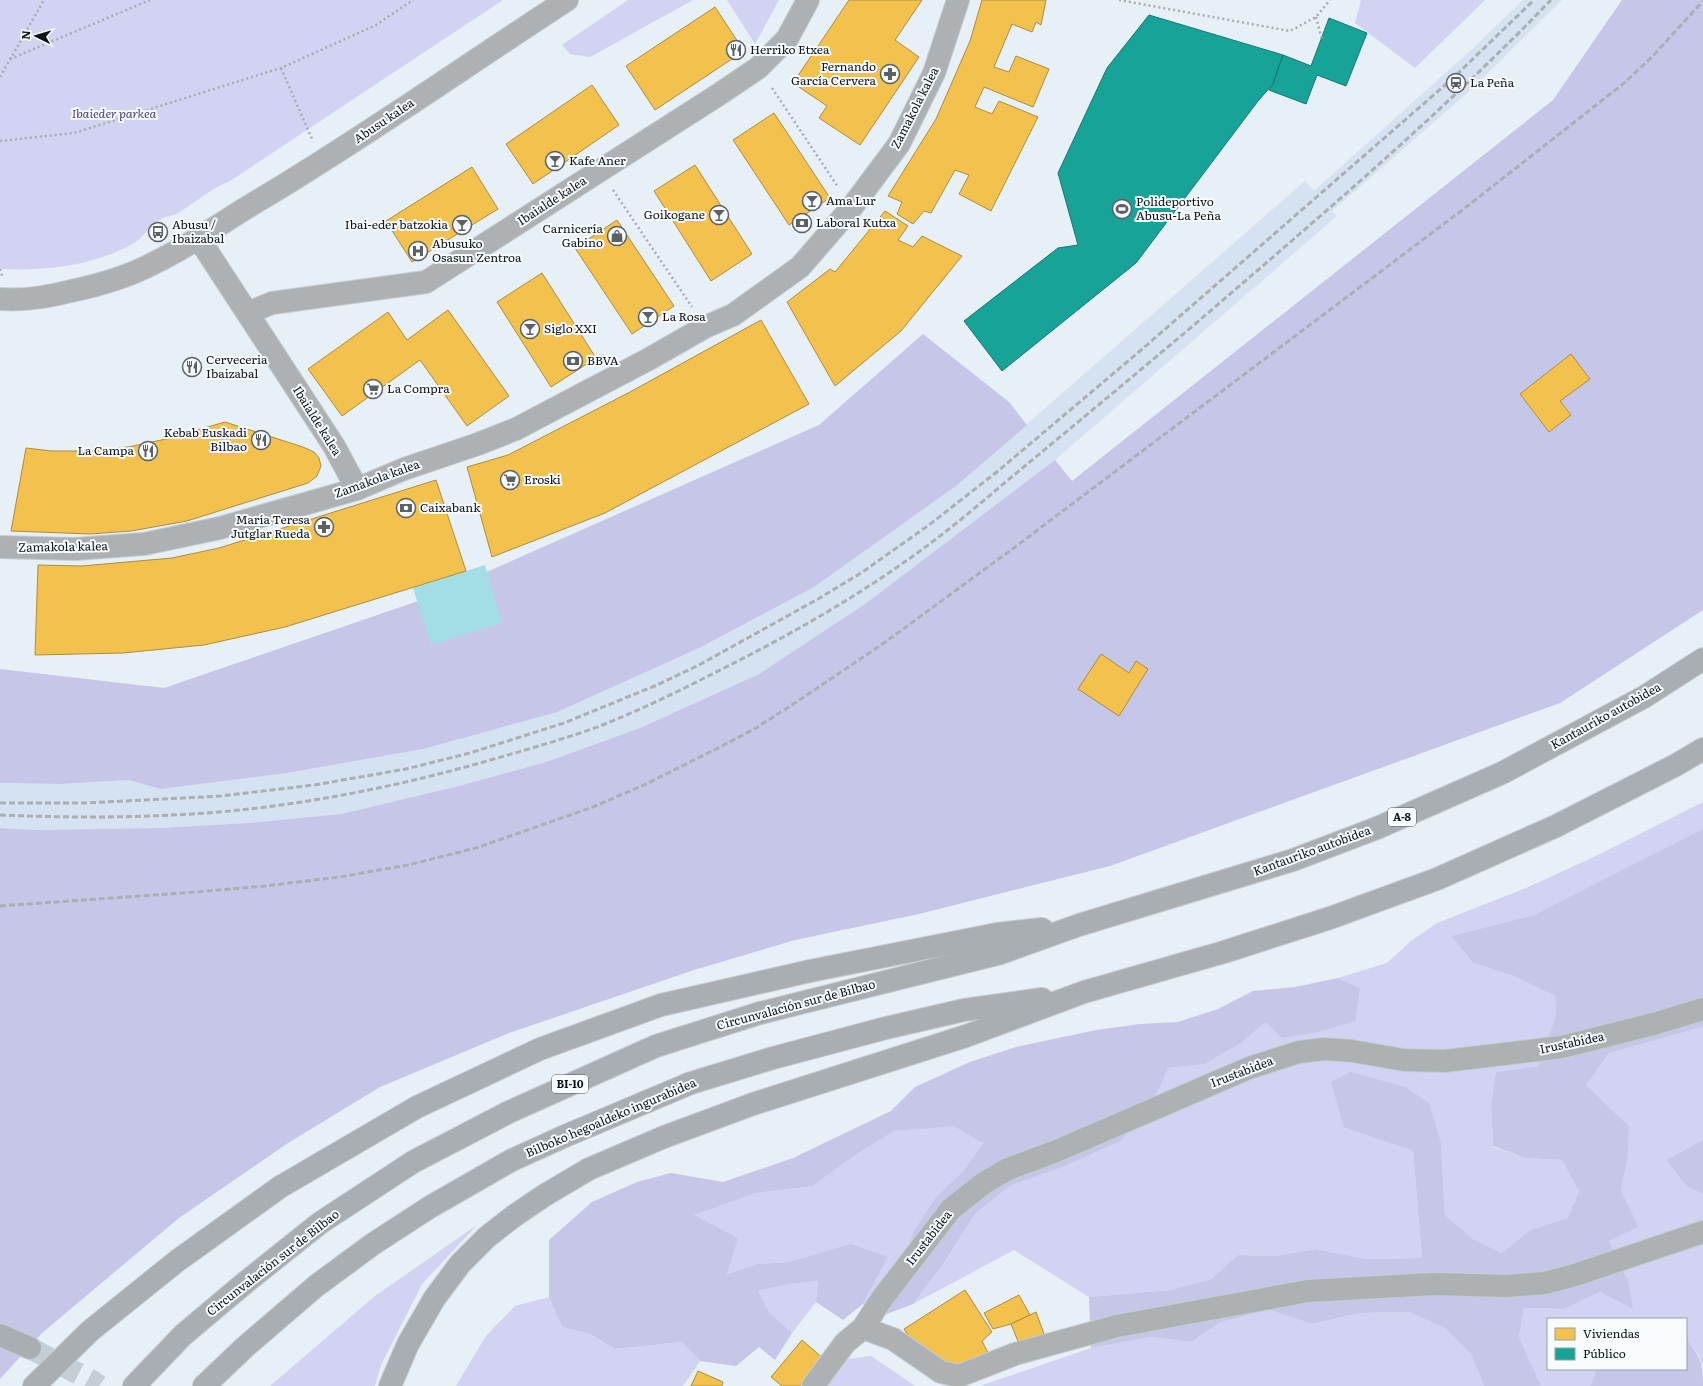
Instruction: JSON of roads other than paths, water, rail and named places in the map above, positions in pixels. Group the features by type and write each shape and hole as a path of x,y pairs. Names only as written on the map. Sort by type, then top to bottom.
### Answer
{"highway":[{"name":"Kantauriko autobidea","path":"1079,926 1293,860 1377,828 1502,773 1644,697 1703,659"},
{"path":"390,1386 408,1344 430,1305 460,1264 487,1237 514,1216 545,1195 590,1169 664,1137 753,1104 966,1036 1084,992 1224,952 1330,918 1437,879 1556,826 1676,765 1703,749"},
{"path":"34,1386 90,1331 177,1261 280,1187 417,1107 540,1049 661,1005 803,973 997,934 1079,926"},
{"name":"Circunvalación sur de Bilbao","path":"134,1386 183,1335 320,1223 413,1162 509,1112 656,1046 760,1013 1001,953 1079,926"},
{"name":"Bilboko hegoaldeko ingurabidea","path":"204,1386 245,1347 316,1286 373,1244 430,1207 512,1160 565,1136 691,1083 773,1058 886,1028 964,1010 1084,992"},
{"path":"0,1335 30,1348"}],"street":[{"name":"Abusu kalea","path":"0,299 8,300 50,296 104,284 154,264 199,239 248,207 323,162 567,0"},
{"name":"Ibaialde kalea","path":"248,313 272,302 426,282 758,68 787,39 808,0"},
{"name":"Zamakola kalea","path":"0,547 75,549 144,544 220,528 357,489 404,469 478,444 516,429 649,359 705,327 733,315 800,267 852,207 899,144 934,73 958,0"},
{"name":"Ibaialde kalea","path":"199,239 334,446 357,489"},
{"name":"Irustabidea","path":"813,1386 845,1343 863,1328 881,1300 951,1209 984,1183 1008,1169 1054,1152 1249,1068 1299,1052 1325,1049 1352,1051 1404,1060 1445,1061 1562,1048 1657,1023 1703,1009"},
{"path":"863,1328 893,1339 941,1372 959,1376 1015,1354 1117,1326 1308,1291 1434,1284 1506,1286 1545,1283 1575,1275 1703,1232"}],"tunnel":[{"path":"30,1348 99,1386"}],"railway":[{"path":"0,803 86,803 221,796 314,785 406,769 470,753 564,723 657,685 699,665 818,599 861,573 929,525 998,471 1140,351 1452,79 1534,0"},
{"path":"0,815 110,817 219,812 253,809 321,799 388,786 487,761 592,729 659,700 749,655 800,628 849,599 897,568 960,520 1194,325 1331,207 1465,85 1551,0"},
{"path":"0,906 265,886 339,877 408,865 476,848 593,807 644,785 756,728 884,643 1015,547 1465,208 1623,84 1652,57 1703,1"}],"place":[{"name":"Herriko Etxea","path":"736,50"},
{"name":"Fernando García Cervera","path":"890,74"},
{"name":"La Peña","path":"1456,83"},
{"name":"Kafe Aner","path":"555,161"},
{"name":"Ama Lur","path":"812,201"},
{"name":"Polideportivo Abusu-La Peña","path":"1122,209"},
{"name":"Goikogane","path":"719,215"},
{"name":"Laboral Kutxa","path":"802,223"},
{"name":"Ibai-eder batzokia","path":"462,225"},
{"name":"Abusu / Ibaizabal","path":"158,232"},
{"name":"Carnicería Gabino","path":"617,236"},
{"name":"Abusuko Osasun Zentroa","path":"418,251"},
{"name":"La Rosa","path":"648,317"},
{"name":"Siglo XXI","path":"530,329"},
{"name":"BBVA","path":"573,361"},
{"name":"Cerveceria Ibaizabal","path":"192,367"},
{"name":"La Compra","path":"373,389"},
{"name":"Kebab Euskadi Bilbao","path":"261,440"},
{"name":"La Campa","path":"148,451"},
{"name":"Eroski","path":"510,480"},
{"name":"Caixabank","path":"406,508"},
{"name":"María Teresa Jutglar Rueda","path":"324,527"}],"park label":[{"name":"Ibaieder parkea","path":"114,114"}]}
